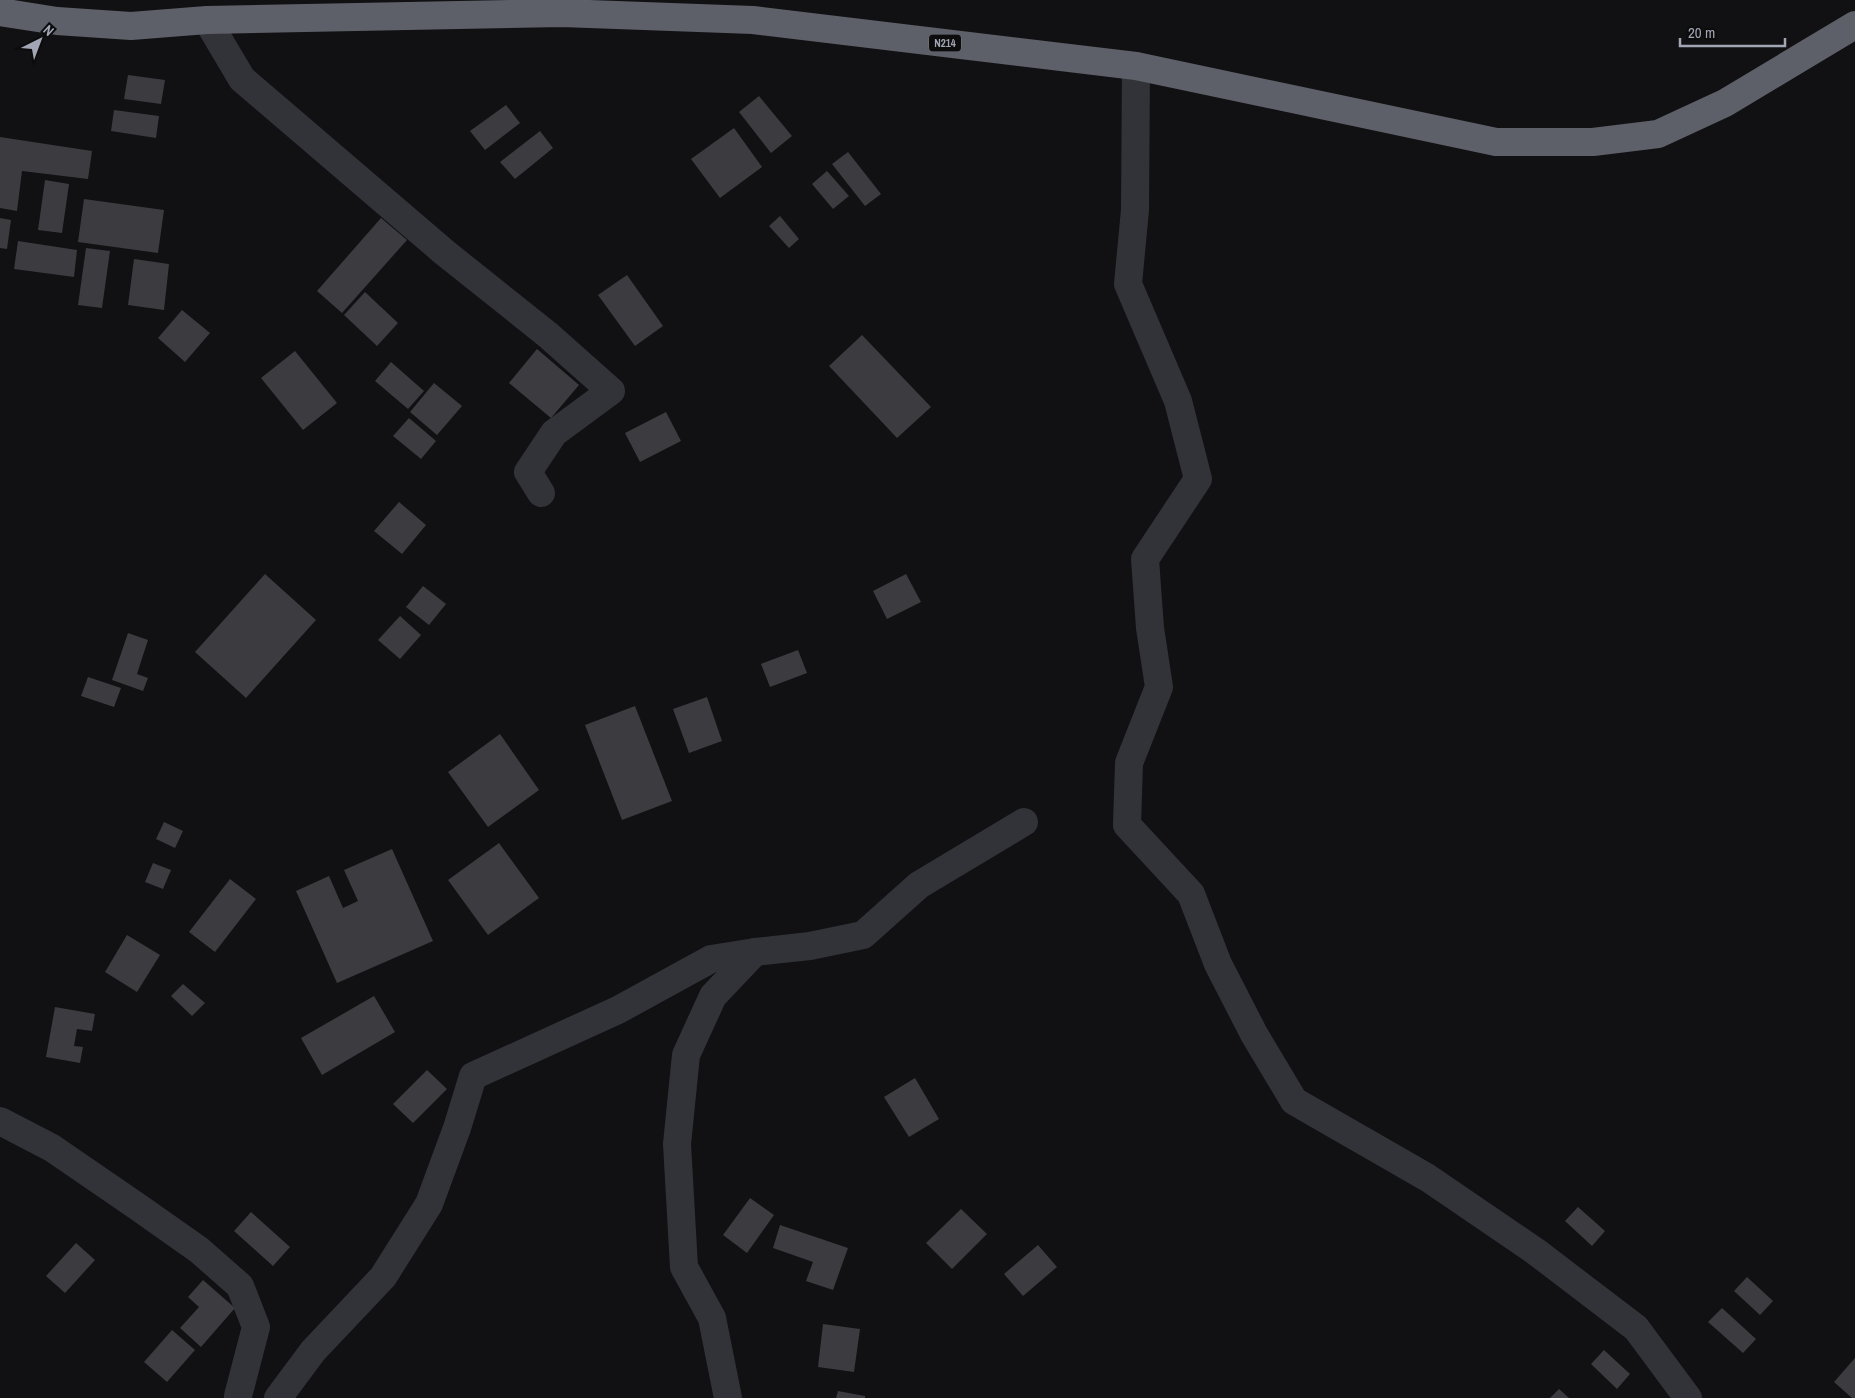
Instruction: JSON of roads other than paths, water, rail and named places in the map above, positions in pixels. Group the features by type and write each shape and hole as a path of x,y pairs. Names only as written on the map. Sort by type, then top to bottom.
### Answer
{"highway":[{"name":"N214","path":"0,12 57,21 131,26 208,20 562,13 753,20 1136,66 1496,142 1593,142 1658,134 1725,103 1855,24"}],"street":[{"path":"208,20 242,78 444,252 548,335 611,390 554,433 528,472 541,493"},
{"path":"1136,66 1135,210 1128,284 1178,401 1198,479 1145,559 1150,628 1159,687 1129,763 1127,825 1191,894 1218,964 1254,1034 1294,1101 1428,1178 1535,1251 1636,1328 1688,1398"},
{"path":"278,1398 313,1352 382,1277 429,1204 457,1128 473,1076 618,1010 711,959 810,946 863,934 919,885 1024,822"},
{"path":"728,1398 712,1318 684,1267 677,1144 686,1055 712,996 755,952"},
{"path":"0,1121 52,1148 138,1207 199,1250 240,1286 256,1327 242,1397"}]}
